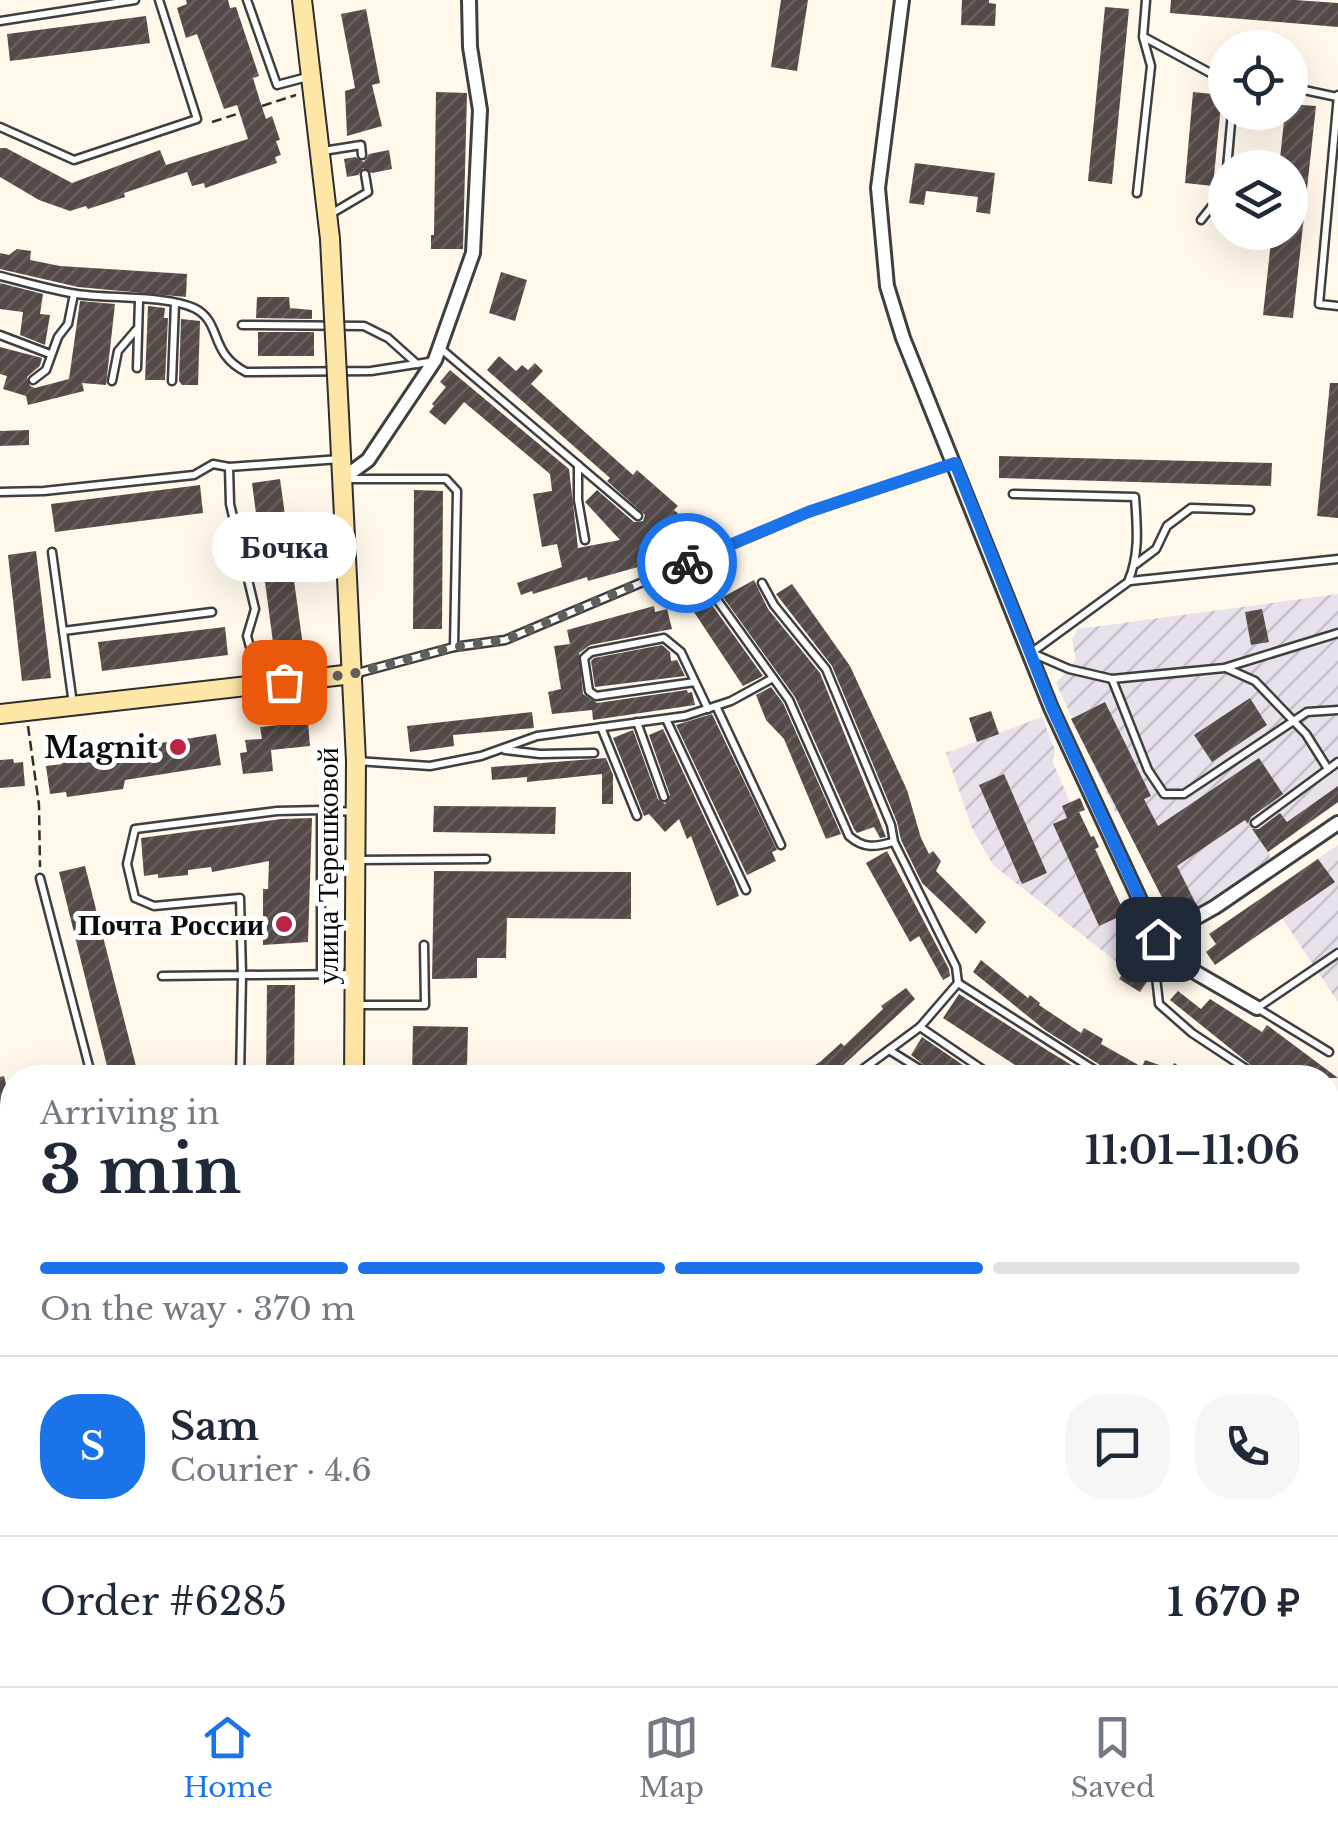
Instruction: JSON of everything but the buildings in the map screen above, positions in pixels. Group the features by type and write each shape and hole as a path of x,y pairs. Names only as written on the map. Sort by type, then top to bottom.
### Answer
{"main road":[{"name":"улица Терешковой","path":"302,0 330,239 352,674 356,761 354,1065"},
{"path":"0,714 352,674"}],"street":[{"path":"342,480 368,460 438,354 473,253 480,110 470,48 469,0"},
{"path":"902,0 878,188 887,286 903,338 1052,708 1160,942 1186,967 1257,1008"},
{"path":"1160,942 1338,823"}],"lane":[{"path":"0,20 135,0"},
{"path":"0,127 74,160 197,119 159,0"},
{"path":"247,0 277,84 312,76"},
{"path":"1137,194 1151,66 1143,37 1146,0"},
{"path":"1143,37 1208,71"},
{"path":"1308,90 1337,96 1319,304 1338,306"},
{"path":"320,151 361,145 362,155"},
{"path":"328,216 368,192 366,174"},
{"path":"1202,220 1208,212"},
{"path":"0,276 74,294 175,303 202,313 211,324 222,355 246,372 336,372 418,365 438,354 638,516"},
{"path":"33,380 46,370 50,354 68,324 74,294"},
{"path":"137,368 139,300"},
{"path":"172,381 175,303"},
{"path":"242,325 364,326 388,338 418,365"},
{"path":"112,381 118,351 138,327"},
{"path":"0,334 50,354"},
{"path":"0,492 194,475 212,464 341,458"},
{"path":"352,674 454,647 505,640 808,512 955,463"},
{"path":"578,464 578,500 586,540"},
{"path":"230,466 230,504 255,609 247,636 260,684"},
{"path":"342,480 446,478 458,491 454,647"},
{"path":"1013,494 1135,497 1136,565 1128,582 1031,652"},
{"path":"1136,565 1156,549 1167,526 1190,508 1250,510"},
{"path":"52,552 73,706"},
{"path":"1128,582 1338,560"},
{"path":"762,583 774,605 826,669 891,825 894,842 956,967 958,983 920,1027 868,1065"},
{"path":"718,600 789,700 850,836 872,848 894,842"},
{"path":"63,631 212,612"},
{"path":"1031,652 1069,668 1112,679 1224,668 1338,633"},
{"path":"695,682 596,696 589,691 584,658 591,652 664,638 681,652 782,845"},
{"path":"1224,668 1255,681 1306,734 1328,768"},
{"path":"356,761 430,766 499,750 537,736 666,719 712,707 773,678"},
{"path":"1112,679 1148,770 1164,794 1184,794 1307,712 1338,710"},
{"path":"666,719 746,890"},
{"path":"637,722 664,797"},
{"path":"601,728 637,816"},
{"path":"499,750 594,753"},
{"path":"1255,824 1338,762"},
{"path":"321,810 321,972"},
{"path":"240,1065 240,898 154,906 135,898 128,864 135,830 278,811 355,812"},
{"path":"355,860 486,859"},
{"path":"40,878 89,1065"},
{"path":"1160,942 1156,977 1159,1004 1192,1034 1240,1065"},
{"path":"355,1005 425,1005 424,945"},
{"path":"1329,1052 1257,1008 1338,953"},
{"path":"162,976 355,974"},
{"path":"958,983 1087,1065"},
{"path":"920,1027 976,1065"},
{"path":"889,1050 913,1065"}],"path":[{"path":"262,106 297,94"},
{"path":"212,122 240,113"},
{"path":"24,711 36,772 40,878"}],"shaded area":[{"path":"1338,594 1338,803 1269,851 1271,863 1174,922 1120,812 1116,813 1056,683 1076,660 1072,639 1078,629"},
{"path":"1042,717 1055,750 1053,763 1070,802 1080,798 1085,810 1079,813 1099,847 1096,849 1137,948 1123,967 993,865 972,828 946,753"},
{"path":"1338,845 1338,1002 1266,894"}],"way so far":[{"path":"284,682 352,674 454,647 505,640 687,563"}],"place":[{"name":"Бочка","path":"284,682"},
{"name":"Magnit","path":"178,747"},
{"name":"Почта России","path":"284,924"}],"route":[{"path":"687,563 808,512 955,463 1052,708 1158,939"}]}
